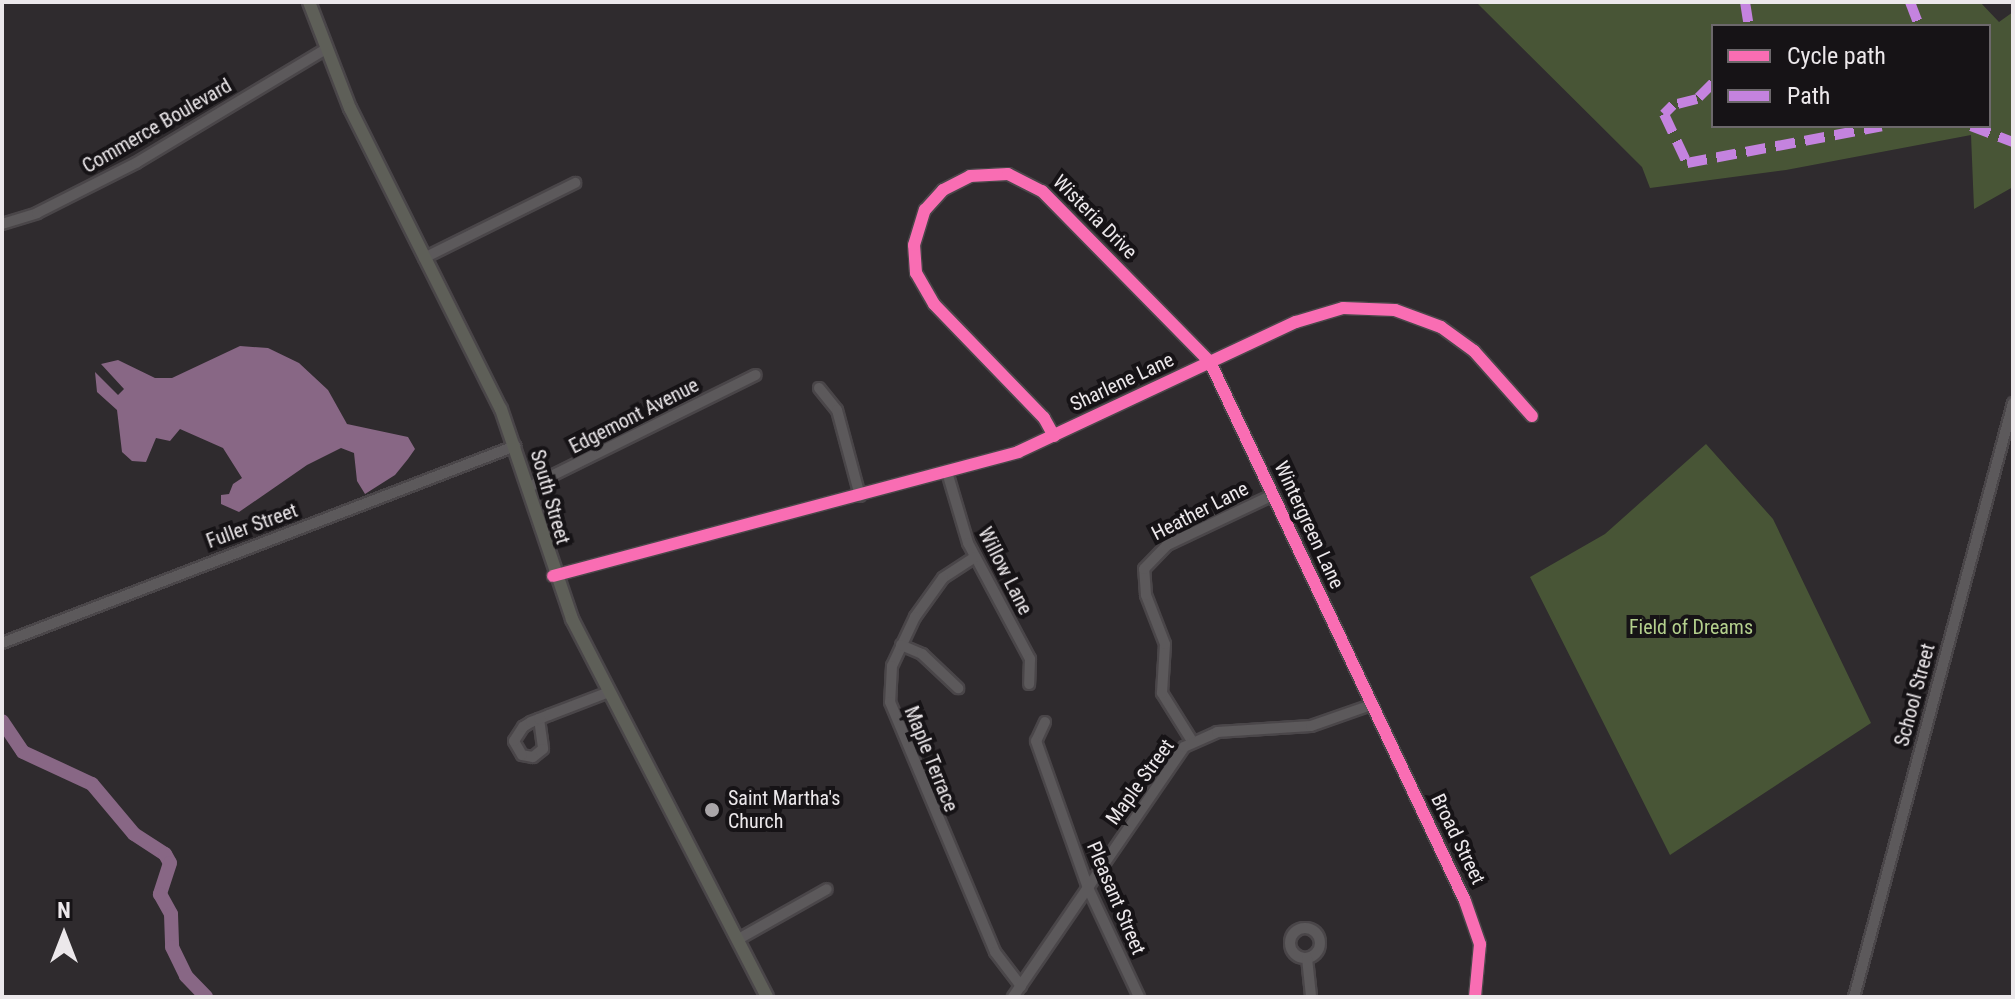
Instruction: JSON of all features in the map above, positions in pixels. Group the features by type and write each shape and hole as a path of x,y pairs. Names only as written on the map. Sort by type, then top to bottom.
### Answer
{"main road":[{"name":"South Street","path":"309,2 326,49 515,446 553,576 609,692 767,997"}],"street":[{"name":"Commerce Boulevard","path":"2,224 37,213 134,164 326,49"},
{"name":"Wisteria Drive","path":"1054,436 1044,418 934,304 919,281 913,254 917,227 930,202 960,179 999,173 1034,185 1210,362"},
{"path":"424,258 575,183"},
{"name":"Sharlene Lane","path":"553,576 947,472 1054,436 1320,313 1355,307 1395,310 1431,322 1466,344 1532,416"},
{"name":"Wintergreen Lane","path":"1210,362 1371,705"},
{"name":"Edgemont Avenue","path":"527,488 756,375"},
{"path":"819,388 837,410 860,496"},
{"name":"School Street","path":"1854,997 2013,403"},
{"name":"Fuller Street","path":"2,643 515,446"},
{"name":"Willow Lane","path":"947,472 975,557 1030,659 1029,684"},
{"name":"Heather Lane","path":"1192,741 1162,693 1165,644 1146,595 1144,569 1167,545 1273,495"},
{"name":"Maple Terrace","path":"975,557 937,585 901,645 889,684 894,719 995,952 1021,986"},
{"path":"901,645 922,654 958,688"},
{"path":"539,719 545,740 541,752 522,755 514,741 518,731 539,719 609,692"},
{"name":"Maple Street","path":"1013,997 1172,762 1192,741 1227,730 1311,726 1371,705"},
{"name":"Broad Street","path":"1371,705 1475,929 1480,944 1475,997"},
{"name":"Pleasant Street","path":"1045,722 1036,741 1088,888 1139,997"},
{"path":"737,940 827,889"},
{"path":"1307,958 1311,997"}],"green space":[{"path":"1476,2 1980,2 1999,22 2013,12 2013,187 1974,209 1971,135 1786,170 1650,188 1642,167"},
{"name":"Field of Dreams","path":"1706,444 1773,519 1871,723 1670,855 1530,577 1605,534"}],"shaded area":[{"path":"240,346 268,348 299,363 328,390 347,424 408,437 415,449 395,475 365,494 357,481 354,453 341,448 307,465 239,512 221,504 221,495 229,494 233,484 242,478 223,448 180,429 170,441 156,438 146,462 132,461 122,452 117,410 97,392 95,372 118,395 124,389 101,364 118,360 155,378 172,378"}],"waterway":[{"path":"2,721 23,752 92,784 134,834 165,854 170,863 160,894 171,914 172,947 186,976 206,997"}],"marked path":[{"path":"1745,2 1749,24"},
{"path":"1910,2 1918,24"},
{"path":"1711,85 1697,99 1673,105 1664,114 1687,163 1871,128"},
{"path":"1976,128 2013,142"}],"cycle path":[{"path":"1054,436 1044,418 934,304 916,273 914,245 925,210 943,190 970,176 1008,174 1042,191 1210,362 1465,901 1480,944 1475,997"},
{"path":"553,576 1018,452 1296,322 1343,308 1395,310 1441,327 1474,351 1532,416"}],"place":[{"name":"Saint Martha's Church","path":"712,810"}]}
